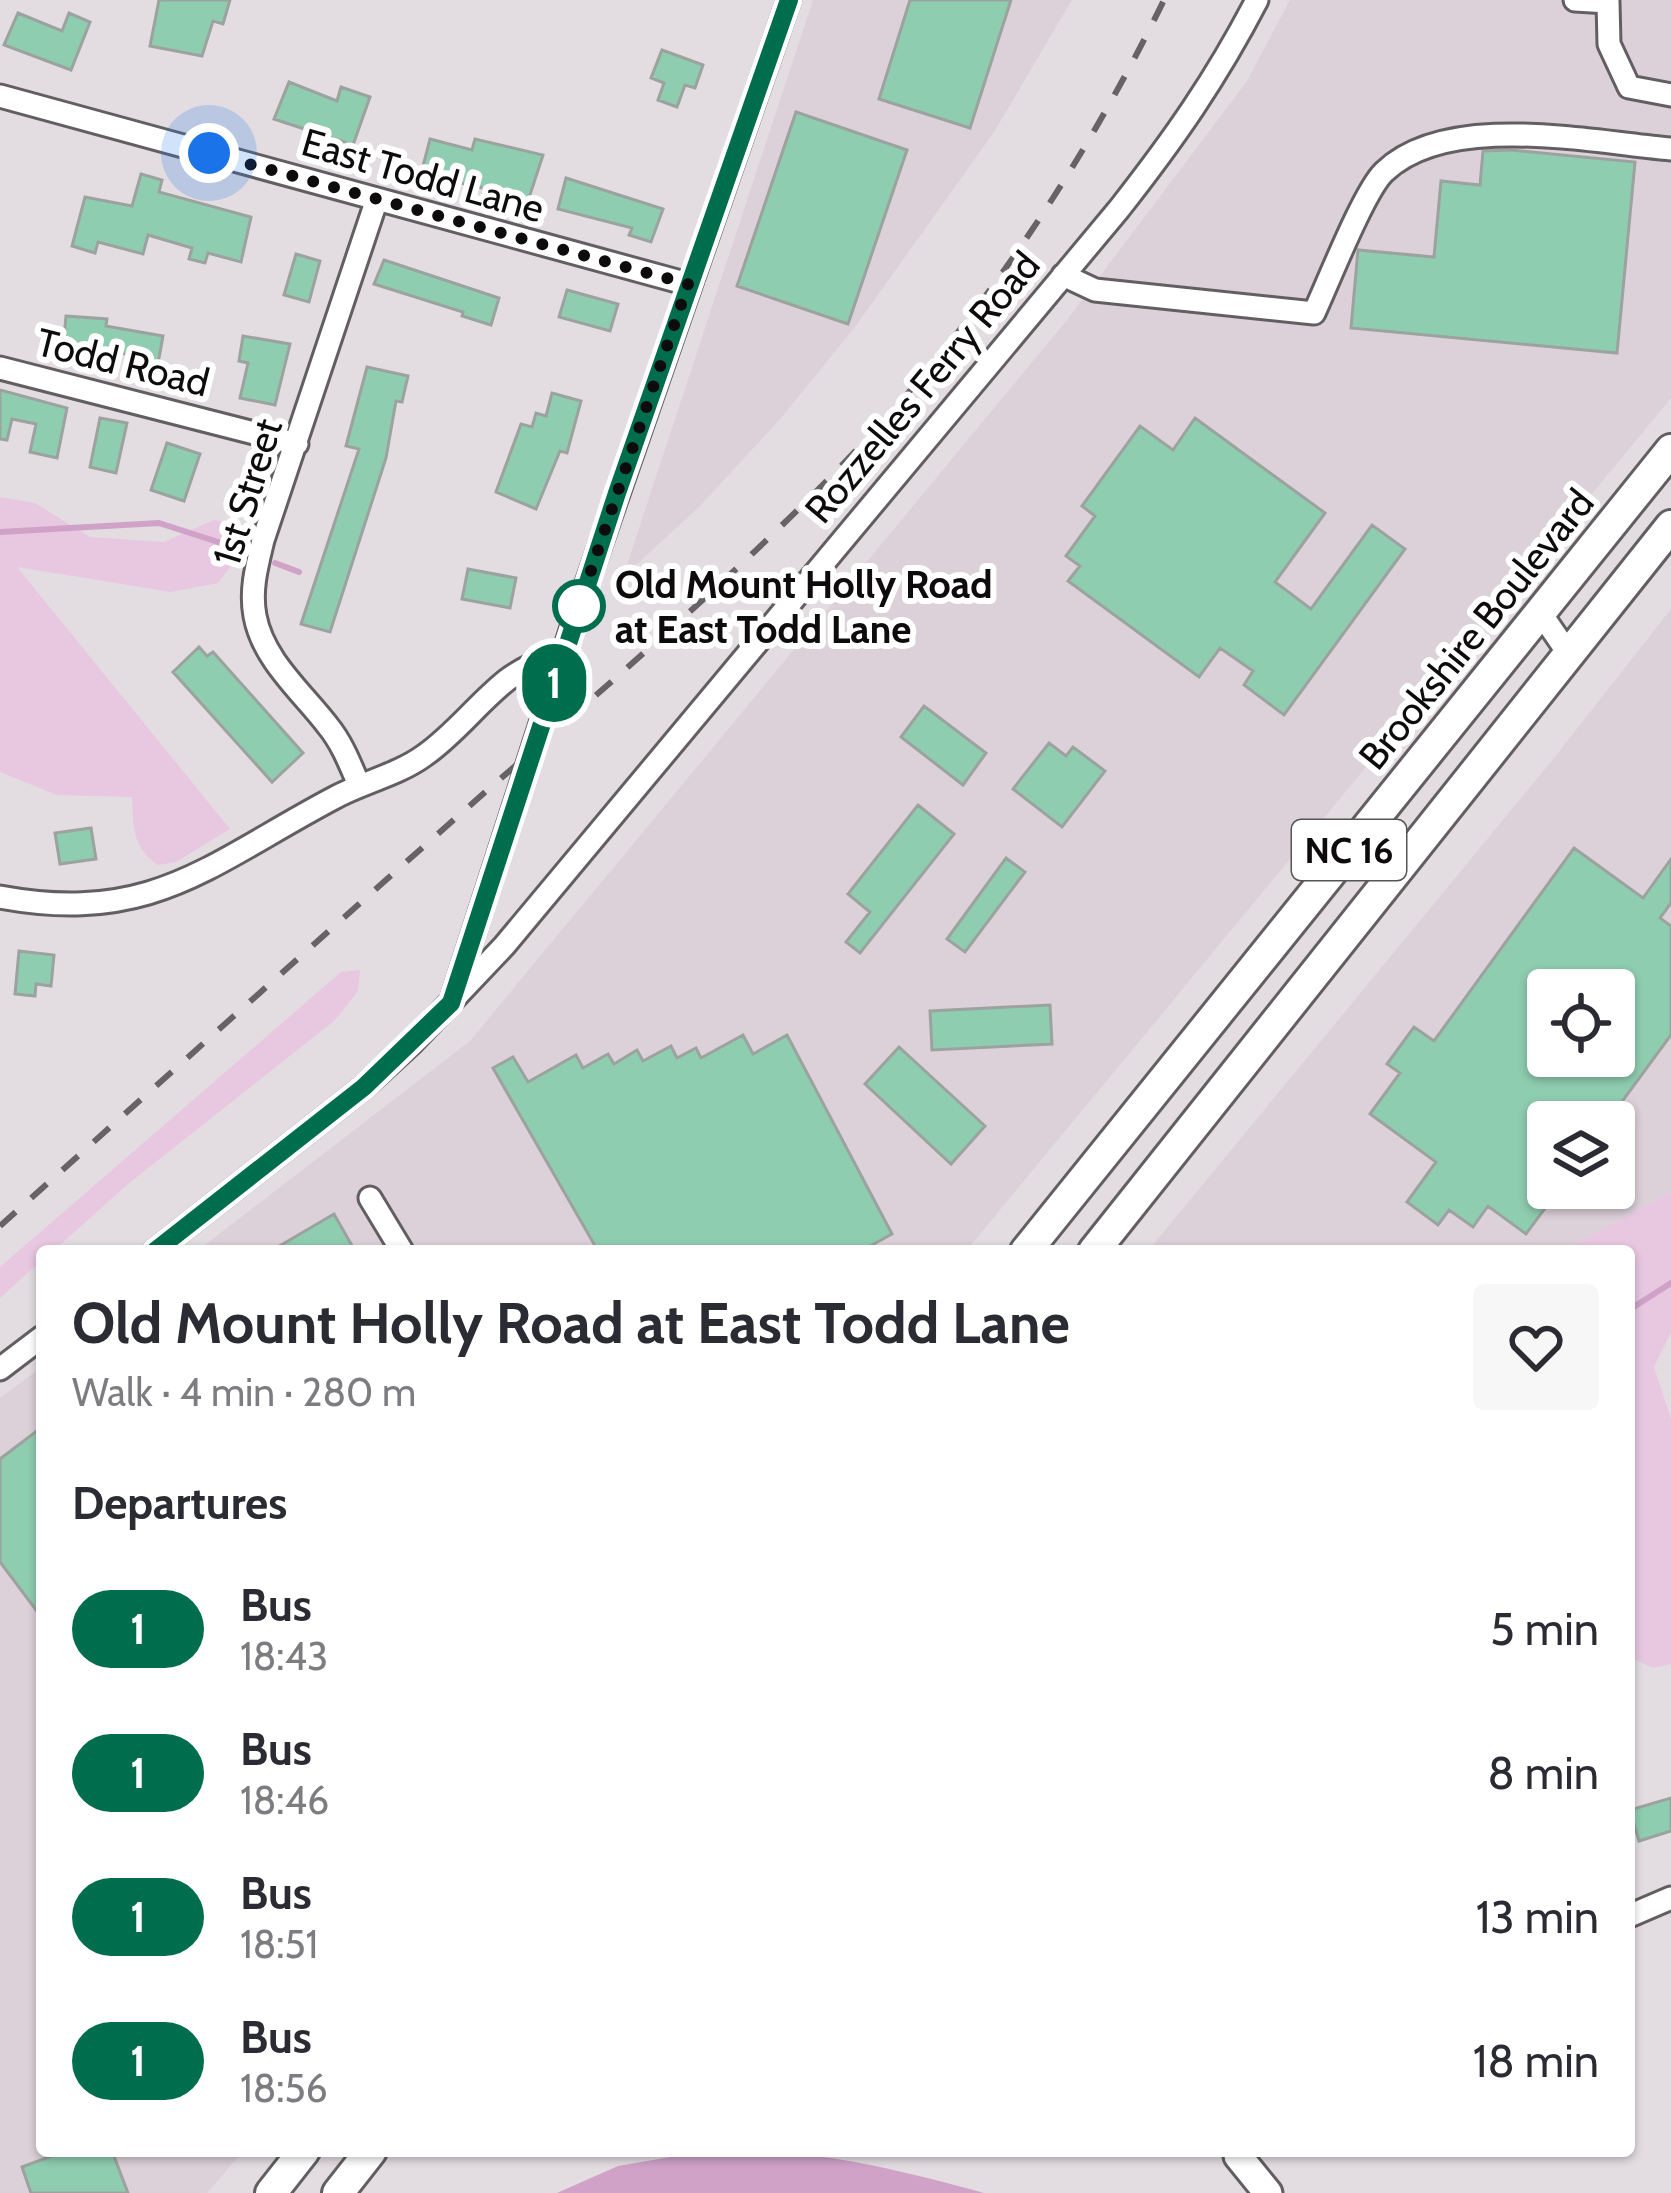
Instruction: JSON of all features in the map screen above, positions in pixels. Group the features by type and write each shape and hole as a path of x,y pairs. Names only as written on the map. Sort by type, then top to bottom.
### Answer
{"highway":[{"name":"Brookshire Boulevard","path":"1031,1245 1671,449"},
{"name":"NC 16","path":"1099,1245 1671,526"},
{"path":"271,2193 299,2157"},
{"path":"338,2193 366,2157"}],"main road":[{"path":"1238,2157 1252,2193"},
{"path":"1240,2157 1268,2193"}],"street":[{"path":"451,1003 688,284 789,0"},
{"name":"Rozzelles Ferry Road","path":"163,1245 364,1087 504,946 1185,125 1219,74 1257,0"},
{"path":"1575,0 1608,2 1609,44 1629,87 1671,95"},
{"name":"East Todd Lane","path":"0,95 688,284"},
{"path":"1063,275 1095,290 1314,313 1380,175 1409,153 1491,132 1671,149"},
{"name":"1st Street","path":"359,785 338,740 265,644 254,614 258,562 377,200"},
{"name":"Todd Road","path":"0,368 298,444"},
{"path":"1540,612 1568,653"},
{"path":"0,897 73,904 146,896 182,884 359,785 428,754 506,681 564,652"},
{"path":"370,1198 398,1245"},
{"path":"0,1369 36,1342"},
{"path":"1635,1913 1671,1898"}],"shaded area":[{"path":"813,0 1072,0 994,132 855,327 781,418 700,506 623,577"},
{"path":"1290,0 1671,0 1671,398 971,1245 205,1245 470,1041 1067,320 1247,81"},
{"path":"0,497 35,503 90,537 164,542 214,520 232,524 233,563 218,583 171,592 17,567 230,829 176,862 158,865 143,851 134,826 132,797 57,795 0,772"},
{"path":"1671,609 1671,1192 1574,1245 1153,1245"},
{"path":"360,970 358,991 334,1021 128,1184 60,1245 36,1245 36,1265 0,1298 0,1267 341,972"},
{"path":"1671,1192 1671,1332 1654,1367 1671,1419 1671,1664 1653,1668 1635,1660 1635,1245 1574,1245"},
{"path":"36,1371 36,2157 238,2157 207,2193 0,2193 0,1398"},
{"path":"670,2157 818,2157 896,2170 984,2193 557,2193 618,2166"}],"building":[{"path":"159,0 230,0 223,24 213,21 202,56 150,46"},
{"path":"910,0 1011,0 970,128 879,99"},
{"path":"18,13 62,31 69,13 90,22 71,70 4,45"},
{"path":"662,50 703,65 695,88 685,85 677,107 658,100 664,83 651,78"},
{"path":"289,82 337,101 341,87 370,97 353,145 274,119"},
{"path":"796,112 907,150 848,324 737,286"},
{"path":"430,139 472,150 475,139 543,155 527,204 504,193 421,174"},
{"path":"1483,151 1635,162 1617,353 1351,328 1358,250 1434,257 1441,181 1480,185"},
{"path":"141,174 162,180 159,192 251,217 241,262 208,253 205,263 189,259 192,248 148,235 143,254 98,242 95,253 72,246 85,197 132,206"},
{"path":"566,178 663,209 651,242 629,235 632,228 558,209"},
{"path":"296,254 320,261 309,302 284,295"},
{"path":"384,260 499,298 491,325 374,284"},
{"path":"567,290 618,304 610,331 559,317"},
{"path":"66,316 107,319 106,326 163,336 157,369 125,363 127,354 63,348"},
{"path":"243,336 290,344 275,405 240,398 248,363 239,361"},
{"path":"367,367 408,376 402,402 396,401 386,458 330,632 301,624 359,449 346,446"},
{"path":"0,390 67,408 57,458 30,452 36,424 12,419 7,440 0,439"},
{"path":"552,393 581,401 567,453 560,451 536,509 496,492 521,424 532,427 536,413 546,416"},
{"path":"100,418 127,423 116,473 90,467"},
{"path":"1195,418 1325,513 1275,582 1311,609 1372,525 1405,549 1284,715 1244,685 1253,671 1220,648 1199,677 1068,581 1080,566 1066,556 1095,516 1082,506 1140,426 1173,450"},
{"path":"167,443 200,454 184,501 151,490"},
{"path":"468,569 516,578 510,608 462,599"},
{"path":"199,647 207,656 213,652 303,753 272,782 173,672"},
{"path":"924,706 986,753 963,785 901,737"},
{"path":"1049,743 1066,756 1073,747 1105,771 1062,827 1013,789"},
{"path":"918,805 954,834 860,953 846,942 870,912 848,894"},
{"path":"91,828 96,859 60,864 55,833"},
{"path":"1574,848 1643,898 1671,859 1671,903 1660,918 1671,926 1671,1035 1622,1101 1527,1101 1527,1209 1544,1209 1526,1234 1488,1206 1473,1227 1449,1210 1438,1225 1407,1202 1436,1162 1370,1114 1400,1073 1387,1064 1414,1027 1434,1041"},
{"path":"1006,858 1025,872 965,952 947,939"},
{"path":"19,951 54,955 51,986 36,984 35,996 15,994"},
{"path":"1050,1005 1052,1044 932,1050 930,1011"},
{"path":"743,1035 753,1054 787,1035 892,1234 872,1245 595,1245 493,1068 513,1057 528,1082 576,1055 583,1068 608,1054 614,1064 637,1050 643,1061 671,1046 677,1058 696,1048 701,1058"},
{"path":"899,1047 985,1126 951,1164 865,1084"},
{"path":"334,1214 352,1245 281,1245"},
{"path":"36,1432 36,1610 0,1562 0,1459"},
{"path":"1671,1798 1671,1831 1639,1841 1635,1809"},
{"path":"49,2157 114,2157 128,2193 31,2193 22,2167"}],"waterway":[{"path":"0,532 159,523 243,550"},
{"path":"275,563 299,572"},
{"path":"1635,1306 1671,1283"}],"railway":[{"path":"0,1226 670,630 865,441 952,340 1031,231 1102,117 1164,0"}],"bus line":[{"name":"1","path":"163,1245 364,1087 451,1003 617,493 789,0"}],"place":[{"name":"Old Mount Holly Road at East Todd Lane","path":"579,606"}],"route":[{"path":"209,153 688,284 575,618 579,606"}]}
